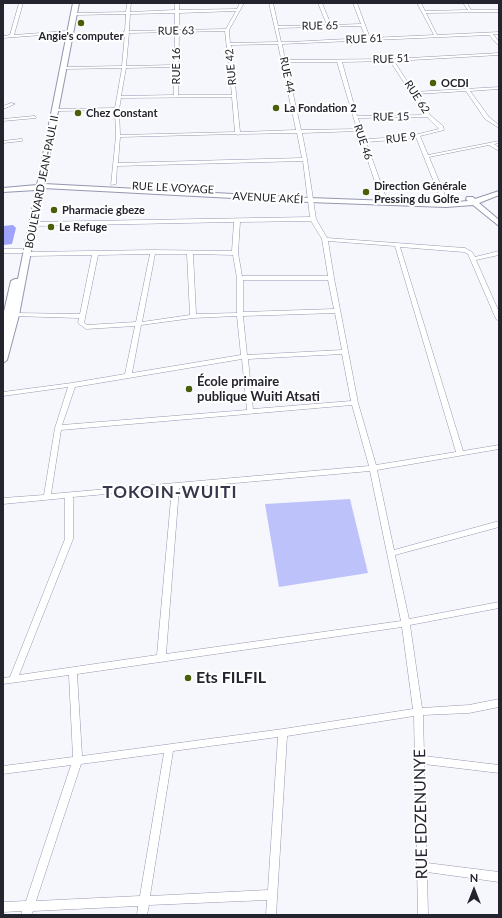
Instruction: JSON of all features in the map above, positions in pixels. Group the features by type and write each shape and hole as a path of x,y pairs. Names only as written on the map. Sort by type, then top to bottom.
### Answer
{"main road":[{"name":"BOULEVARD JEAN-PAUL II","path":"3,360 5,339 39,185 72,3"},
{"name":"BOULEVARD JEAN-PAUL II","path":"5,339 15,316 25,253 33,224 39,185 57,110 76,3"},
{"name":"RUE LE VOYAGE","path":"39,185 114,184 310,198"},
{"name":"AVENUE AKÉI","path":"3,190 39,185 446,203 456,205 499,193"},
{"path":"446,203 475,200 499,189"},
{"path":"475,200 499,224"},
{"path":"475,200 499,216"},
{"path":"456,205 483,209"}],"street":[{"path":"12,36 21,3"},
{"path":"114,184 118,136 117,109 124,67 125,32 129,3"},
{"name":"RUE 16","path":"176,96 177,3"},
{"name":"RUE 42","path":"238,134 227,30 242,3"},
{"name":"RUE 44","path":"271,3 305,159 313,219 325,239"},
{"path":"320,3 330,26"},
{"path":"355,3 368,39"},
{"path":"419,3 436,36"},
{"path":"465,3 470,11"},
{"path":"74,14 237,10"},
{"path":"424,12 499,11"},
{"name":"RUE 65","path":"277,27 362,25"},
{"name":"RUE 63","path":"125,32 227,30"},
{"path":"3,37 67,32"},
{"path":"490,33 499,45"},
{"name":"RUE 61","path":"228,44 499,33"},
{"name":"RUE 51","path":"284,61 391,60 499,54"},
{"name":"RUE 46","path":"339,60 359,130 384,201"},
{"name":"RUE 62","path":"391,60 428,116 441,127 442,130 439,131"},
{"path":"64,68 176,66"},
{"path":"414,93 499,88"},
{"path":"467,90 487,118 499,127"},
{"path":"120,97 233,96"},
{"path":"3,108 13,104"},
{"path":"57,110 117,109"},
{"name":"RUE 15","path":"355,117 428,116"},
{"path":"3,120 34,117"},
{"path":"118,136 359,130"},
{"name":"RUE 9","path":"363,141 418,136 439,131"},
{"path":"418,136 428,156 446,203"},
{"path":"3,142 20,140"},
{"path":"428,156 499,142"},
{"path":"490,144 499,150"},
{"path":"115,165 305,159"},
{"path":"33,224 237,222 313,219"},
{"path":"237,222 235,254 240,278 240,314 243,357 250,411"},
{"path":"325,239 465,250 470,253 473,259 499,319"},
{"name":"RUE EDZENUNYE","path":"325,239 330,278 338,311 355,403 373,468 406,623 418,712 423,915"},
{"path":"397,245 460,454"},
{"path":"3,251 25,253 95,254 153,252 235,254"},
{"path":"128,375 153,252"},
{"path":"190,253 193,316"},
{"path":"473,259 499,253"},
{"path":"95,254 81,324 86,327 138,324 193,316 338,311"},
{"path":"240,278 330,278"},
{"path":"15,316 82,316"},
{"path":"3,394 72,385 243,357 346,352"},
{"path":"47,497 58,428 72,385"},
{"path":"58,428 355,403"},
{"path":"3,500 373,468 499,447"},
{"path":"161,658 176,486"},
{"path":"13,679 69,538 69,495"},
{"path":"392,553 499,524"},
{"path":"3,681 406,623 499,605"},
{"path":"27,911 78,759 73,671"},
{"path":"3,770 283,733 418,712 469,708 499,703"},
{"path":"271,915 283,733"},
{"path":"142,915 168,748"},
{"path":"419,759 499,769"},
{"path":"422,867 499,877"},
{"path":"3,908 27,911 144,901 272,896"}],"shaded area":[{"path":"13,225 16,228 12,244 3,245 3,226"},
{"path":"350,499 368,573 279,587 265,504"}],"place":[{"name":"Angie's computer","path":"81,23"},
{"name":"OCDI","path":"433,83"},
{"name":"La Fondation 2","path":"276,108"},
{"name":"Chez Constant","path":"78,113"},
{"name":"Direction Générale Pressing du Golfe","path":"366,192"},
{"name":"Pharmacie gbeze","path":"54,210"},
{"name":"Le Refuge","path":"51,227"},
{"name":"École primaire publique Wuiti Atsati","path":"189,389"},
{"name":"Ets FILFIL","path":"188,678"}],"district":[{"name":"TOKOIN-WUITI","path":"170,493"}]}
